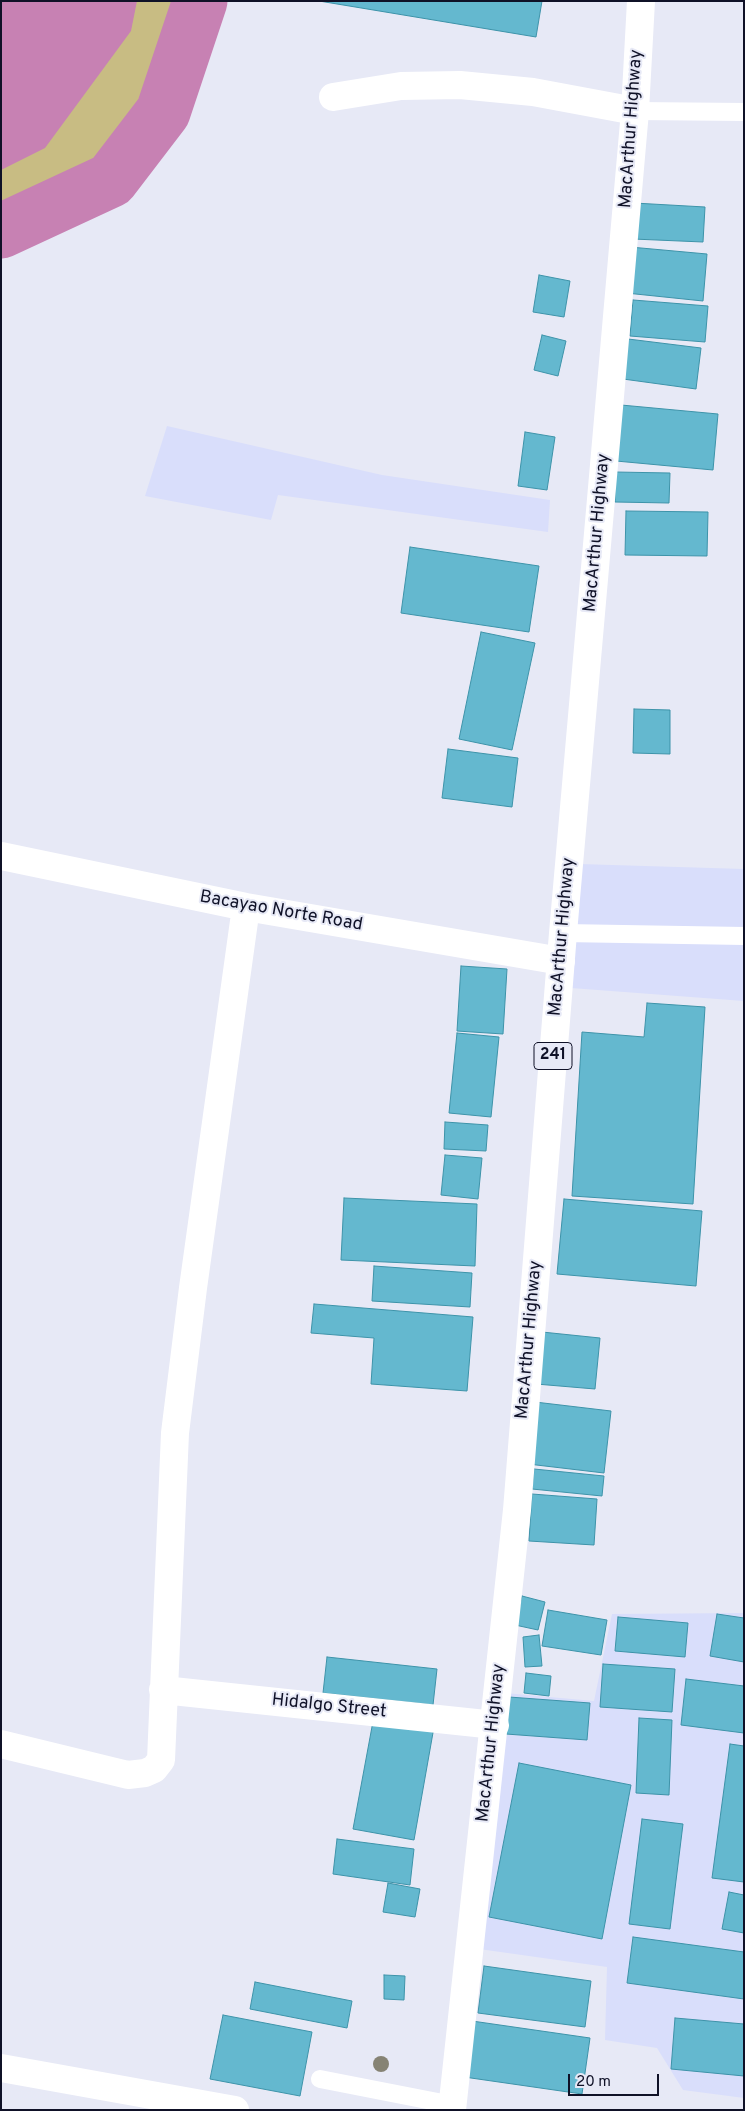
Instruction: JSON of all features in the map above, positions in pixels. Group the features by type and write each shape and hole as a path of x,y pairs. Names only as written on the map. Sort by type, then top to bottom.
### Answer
{"street":[{"name":"MacArthur Highway","path":"453,2108 517,1510 563,933 635,111 641,1"},
{"path":"333,97 402,86 460,85 533,92 635,111"},
{"name":"Bacayao Norte Road","path":"1,856 246,906 561,961"},
{"path":"1,1744 128,1775 154,1769 161,1760 175,1433 193,1288 246,906"},
{"name":"Hidalgo Street","path":"163,1690 495,1725"},
{"path":"1,2068 235,2110"}],"lane":[{"path":"635,111 744,112"},
{"path":"563,933 744,936"},
{"path":"320,2079 453,2108"}],"shaded area":[{"path":"1,1 200,1 163,112 96,187 1,231"},
{"path":"1,1 137,1 131,31 45,148 1,170"},
{"path":"167,426 382,475 550,500 548,532 278,495 271,520 145,496"},
{"path":"579,864 744,869 744,1001 571,988"},
{"path":"744,1613 744,2098 683,2090 657,2048 605,2040 607,1967 472,1948 505,1693 594,1701 612,1614"}],"building":[{"path":"319,1 542,1 536,37"},
{"path":"634,203 705,207 703,242 633,239"},
{"path":"630,247 707,254 703,301 626,293"},
{"path":"539,275 570,281 564,317 533,312"},
{"path":"633,300 708,306 705,342 630,336"},
{"path":"542,335 566,341 558,376 534,370"},
{"path":"628,339 701,348 696,389 623,379"},
{"path":"621,405 718,414 713,470 616,461"},
{"path":"525,432 555,437 547,490 518,486"},
{"path":"615,472 670,473 669,503 615,502"},
{"path":"626,511 708,512 707,556 625,555"},
{"path":"410,547 539,566 529,632 401,613"},
{"path":"481,632 535,643 512,750 459,739"},
{"path":"634,709 670,710 670,754 633,753"},
{"path":"448,749 518,758 512,807 442,798"},
{"path":"461,966 507,969 503,1034 457,1031"},
{"path":"647,1003 705,1007 693,1204 572,1196 582,1032 644,1037"},
{"path":"457,1033 499,1037 491,1117 449,1113"},
{"path":"445,1122 488,1125 486,1151 444,1149"},
{"path":"445,1155 482,1158 478,1199 441,1195"},
{"path":"344,1198 477,1204 475,1266 341,1260"},
{"path":"564,1199 702,1211 696,1286 557,1274"},
{"path":"374,1266 472,1273 470,1307 372,1301"},
{"path":"314,1304 473,1317 467,1391 371,1384 374,1338 311,1333"},
{"path":"542,1332 600,1338 595,1389 536,1384"},
{"path":"535,1402 611,1411 604,1473 528,1464"},
{"path":"534,1469 604,1476 602,1496 532,1489"},
{"path":"532,1494 597,1499 594,1545 529,1541"},
{"path":"522,1596 545,1602 538,1630 515,1625"},
{"path":"548,1610 607,1620 601,1655 542,1646"},
{"path":"717,1614 744,1618 744,1662 710,1656"},
{"path":"618,1617 688,1623 685,1657 615,1651"},
{"path":"539,1635 542,1666 525,1667 523,1637"},
{"path":"327,1657 437,1669 433,1705 323,1693"},
{"path":"603,1664 675,1669 672,1712 600,1707"},
{"path":"526,1673 551,1676 549,1696 524,1693"},
{"path":"686,1679 744,1686 744,1733 681,1725"},
{"path":"509,1697 590,1703 587,1740 506,1734"},
{"path":"374,1716 434,1727 414,1840 353,1829"},
{"path":"639,1718 672,1720 669,1795 636,1793"},
{"path":"730,1744 744,1746 744,1882 712,1878"},
{"path":"519,1763 631,1785 602,1939 489,1917"},
{"path":"642,1819 683,1824 670,1929 629,1924"},
{"path":"337,1839 414,1849 410,1885 333,1874"},
{"path":"388,1883 420,1889 415,1917 383,1912"},
{"path":"729,1892 744,1895 744,1933 722,1929"},
{"path":"633,1937 744,1952 744,1999 627,1983"},
{"path":"484,1966 591,1981 585,2027 478,2013"},
{"path":"384,1975 405,1976 404,2000 384,1999"},
{"path":"255,1982 352,2001 347,2028 250,2009"},
{"path":"223,2015 312,2032 300,2096 210,2079"},
{"path":"675,2018 744,2024 744,2076 671,2069"},
{"path":"472,2021 590,2038 582,2094 464,2077"}],"waterway":[{"path":"1,231 111,180 163,112 200,1"}]}
